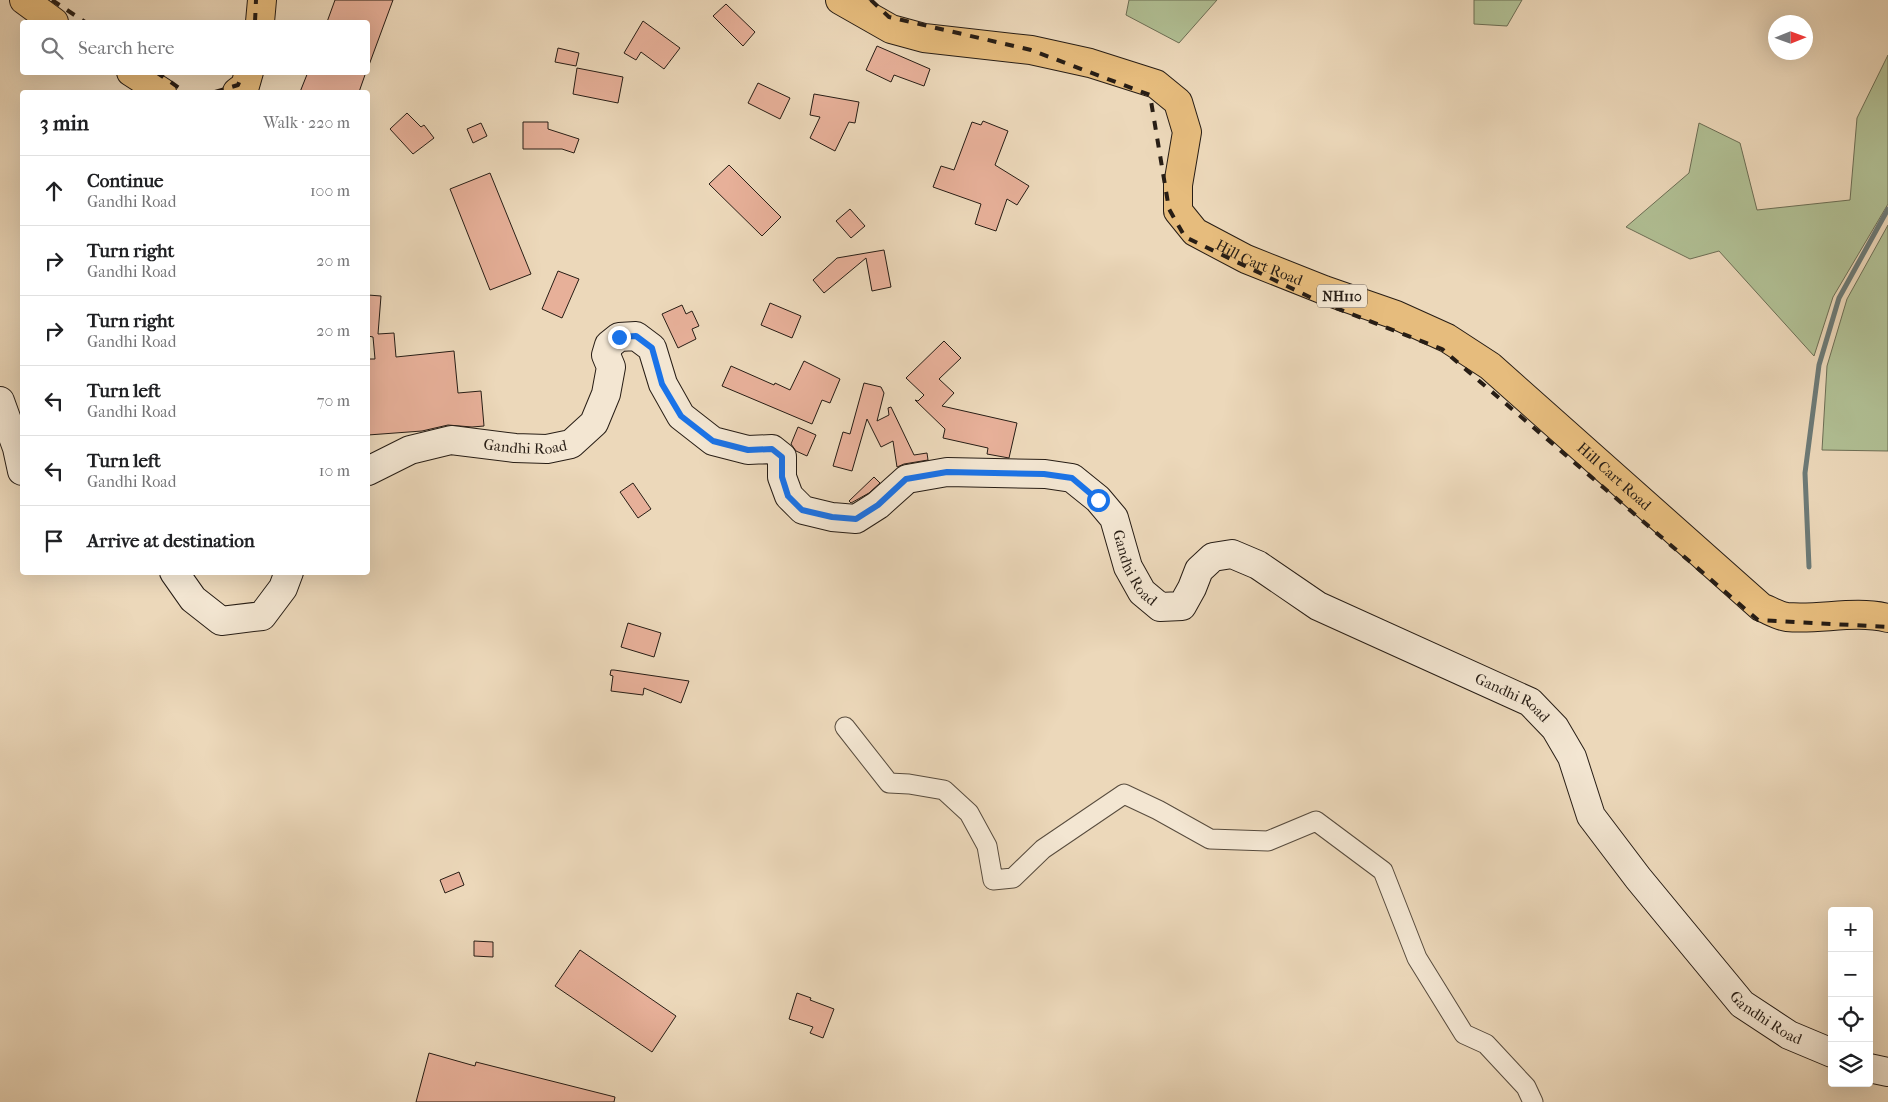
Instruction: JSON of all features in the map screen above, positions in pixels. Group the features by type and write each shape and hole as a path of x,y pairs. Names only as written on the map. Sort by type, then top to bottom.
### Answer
{"highway":[{"path":"24,0 51,20"},
{"path":"260,20 262,0"},
{"name":"Hill Cart Road","path":"841,1 891,29 924,38 1031,50 1090,64 1156,84 1178,102 1187,132 1178,185 1178,212 1195,232 1246,258 1324,290 1396,315 1447,338 1490,366 1761,607 1785,617 1856,614 1888,618"},
{"path":"136,75 159,90"},
{"path":"240,90 245,86 249,75"}],"main road":[{"name":"Gandhi Road","path":"370,470 410,450 452,440 515,448 547,449 571,444 594,423 606,394 611,367 606,355 609,345 619,337 636,336 652,348 662,384 681,416 713,441 748,450 772,449 782,457 782,477 788,496 802,510 832,517 856,519 878,505 906,479 947,472 1035,474 1072,478 1098,500 1114,518 1128,567 1142,592 1160,608 1182,606 1200,570 1213,557 1232,554 1258,565 1318,606 1530,702 1556,728 1572,757 1590,816 1632,872 1742,1004 1789,1035 1828,1051"},
{"path":"0,401 20,462"},
{"path":"176,575 193,599 221,621 262,616 283,588 288,575"},
{"path":"1873,1069 1888,1072"}],"street":[{"path":"845,727 889,783 909,784 944,790 969,814 987,846 993,880 1014,878 1043,849 1124,794 1158,810 1210,839 1268,841 1316,821 1383,871 1417,958 1464,1034 1486,1044 1526,1087 1533,1102"}],"green space":[{"path":"1129,0 1217,0 1179,43 1126,15"},
{"path":"1474,0 1522,0 1507,26 1474,24"},
{"path":"1888,55 1888,204 1833,297 1814,356 1719,251 1690,259 1626,227 1689,173 1699,123 1740,143 1757,210 1850,200 1857,118"},
{"path":"1888,225 1888,451 1822,450 1827,366 1847,299"}],"building":[{"path":"335,0 393,0 370,62 370,20 328,20"},
{"path":"726,4 755,32 743,46 713,16"},
{"path":"643,21 680,48 664,69 641,52 636,60 624,53"},
{"path":"877,46 930,69 924,86 894,75 891,82 866,70"},
{"path":"558,48 579,53 576,66 555,62"},
{"path":"577,68 623,77 618,103 573,94"},
{"path":"307,75 365,75 360,90 301,90"},
{"path":"758,83 790,98 780,119 748,103"},
{"path":"814,94 859,102 855,123 849,122 835,151 810,138 820,117 810,115"},
{"path":"407,113 421,127 424,125 434,138 413,154 390,129"},
{"path":"983,121 1008,131 995,165 1029,186 1017,205 1007,199 996,231 975,224 981,204 933,187 941,166 954,170 972,122 981,125"},
{"path":"523,122 548,122 548,129 579,139 574,153 562,149 523,149"},
{"path":"481,123 487,136 473,143 467,129"},
{"path":"729,165 781,217 762,236 709,184"},
{"path":"490,173 531,274 490,290 450,189"},
{"path":"850,209 865,226 851,238 836,221"},
{"path":"884,250 891,287 872,291 866,258 824,293 813,280 837,258"},
{"path":"558,271 579,279 562,318 542,309"},
{"path":"370,295 381,296 378,334 394,333 396,357 454,351 458,393 481,391 484,426 448,425 422,431 370,435 370,359 375,359 373,337 370,336"},
{"path":"770,303 801,316 792,338 761,325"},
{"path":"682,305 686,314 692,311 699,326 692,329 696,339 678,348 662,314"},
{"path":"944,341 961,358 939,379 954,393 942,406 1017,423 1009,458 987,454 988,448 943,438 945,429 915,400 918,401 924,395 906,378"},
{"path":"804,361 840,379 830,403 822,400 812,424 722,386 731,366 790,390"},
{"path":"864,383 881,387 884,393 877,421 889,415 888,408 891,407 914,455 927,453 928,460 897,467 893,441 881,447 867,419 852,471 833,466 843,432 850,434"},
{"path":"798,427 816,435 807,456 796,451 791,444"},
{"path":"874,477 880,483 869,493 851,503 849,501"},
{"path":"633,483 651,509 638,518 620,492"},
{"path":"628,623 661,633 654,657 621,647"},
{"path":"611,670 689,681 681,703 644,688 643,695 611,691 613,676 610,675"},
{"path":"459,872 464,885 445,893 440,880"},
{"path":"474,941 493,942 493,957 474,956"},
{"path":"580,950 676,1016 652,1052 555,986"},
{"path":"797,993 834,1009 823,1038 810,1033 813,1027 789,1019"},
{"path":"429,1053 475,1066 476,1062 615,1097 614,1102 416,1102"}],"waterway":[{"path":"1809,567 1805,473 1819,365 1839,298 1888,209"}],"railway":[{"path":"52,0 82,20"},
{"path":"255,20 256,0"},
{"path":"871,0 889,17 1031,50 1150,95 1169,209 1185,237 1318,301 1442,349 1758,620 1888,627"},
{"path":"160,75 182,90"},
{"path":"222,90 238,85 242,75"}],"route":[{"path":"619,337 636,336 652,348 662,384 681,416 713,441 748,450 772,449 782,457 782,477 788,496 802,510 832,517 856,519 878,505 906,479 947,472 1044,474 1072,478 1098,500"}]}
